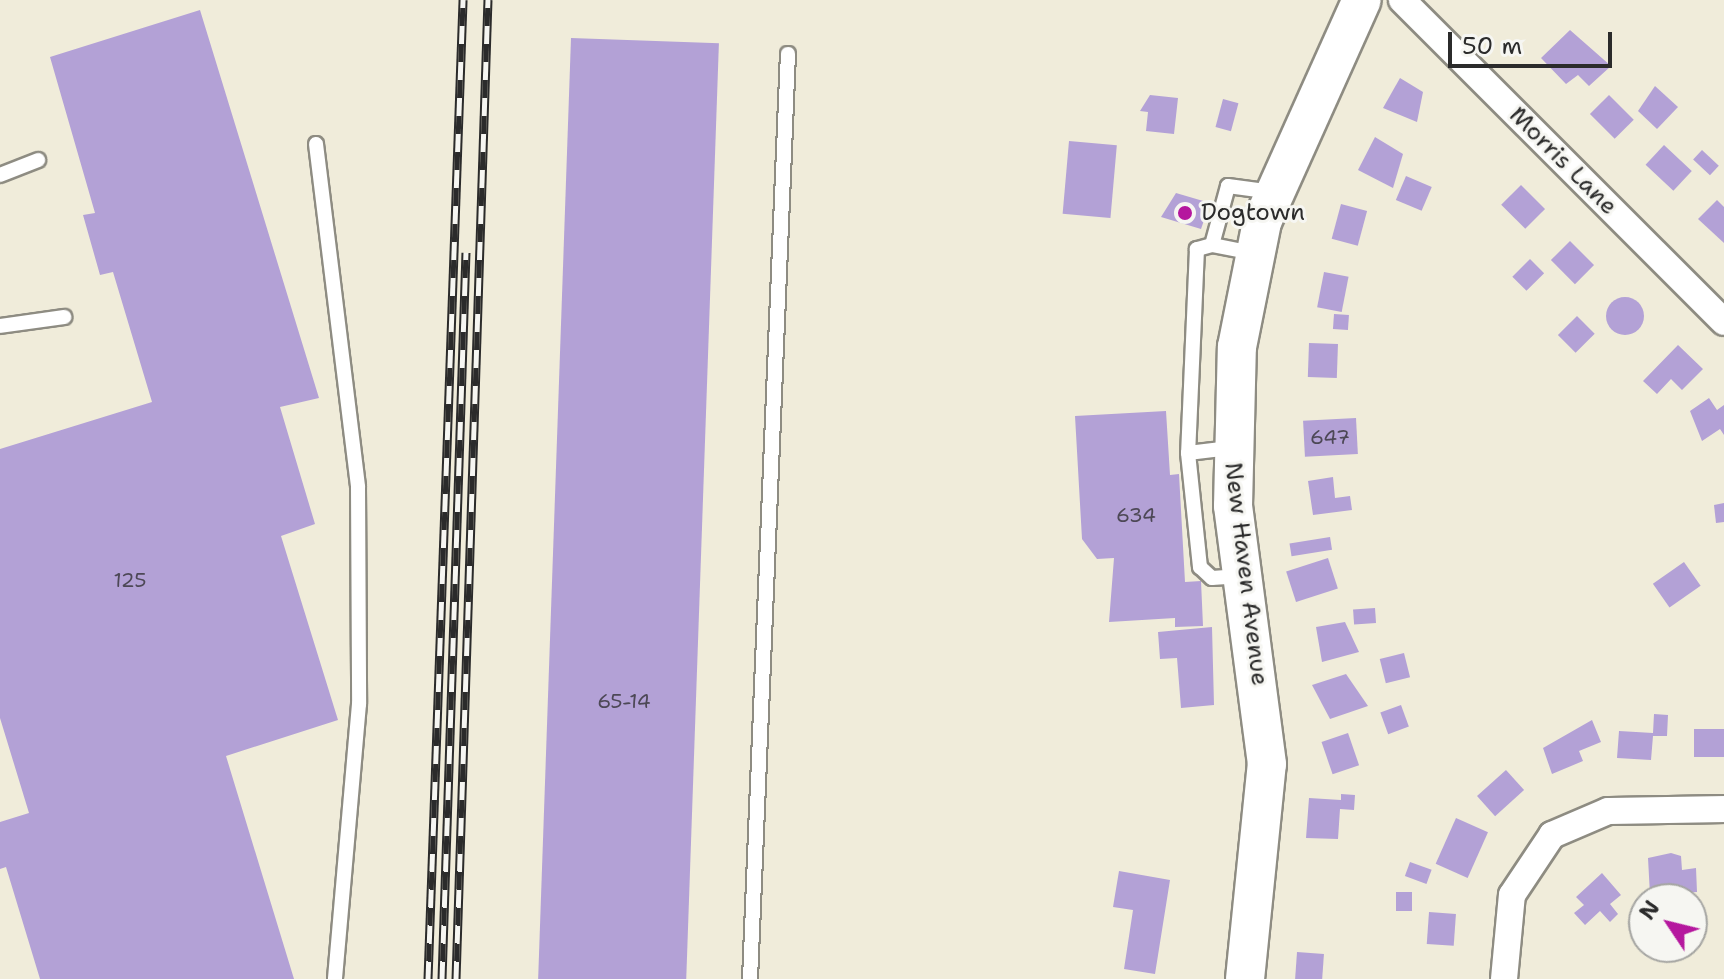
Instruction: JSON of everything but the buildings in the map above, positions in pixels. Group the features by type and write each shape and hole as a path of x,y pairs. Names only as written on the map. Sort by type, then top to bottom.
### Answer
{"main road":[{"name":"New Haven Avenue","path":"1245,979 1267,764 1242,576 1230,448 1253,253 1273,192 1362,0"}],"street":[{"name":"Morris Lane","path":"1402,0 1724,322"},
{"path":"1504,979 1512,895 1552,835 1608,811 1724,809"}],"lane":[{"path":"750,979 788,54"},
{"path":"316,144 358,487 359,704 335,979"},
{"path":"0,175 38,160"},
{"path":"1212,245 1228,186 1273,192"},
{"path":"1242,576 1212,578 1200,567 1188,453 1197,249 1212,245 1253,253"},
{"path":"0,326 64,317"},
{"path":"1188,453 1230,448"}],"railway":[{"path":"428,979 463,0"},
{"path":"456,979 488,0"},
{"path":"442,979 466,252"}],"place":[{"name":"Dogtown","path":"1185,213"}]}
